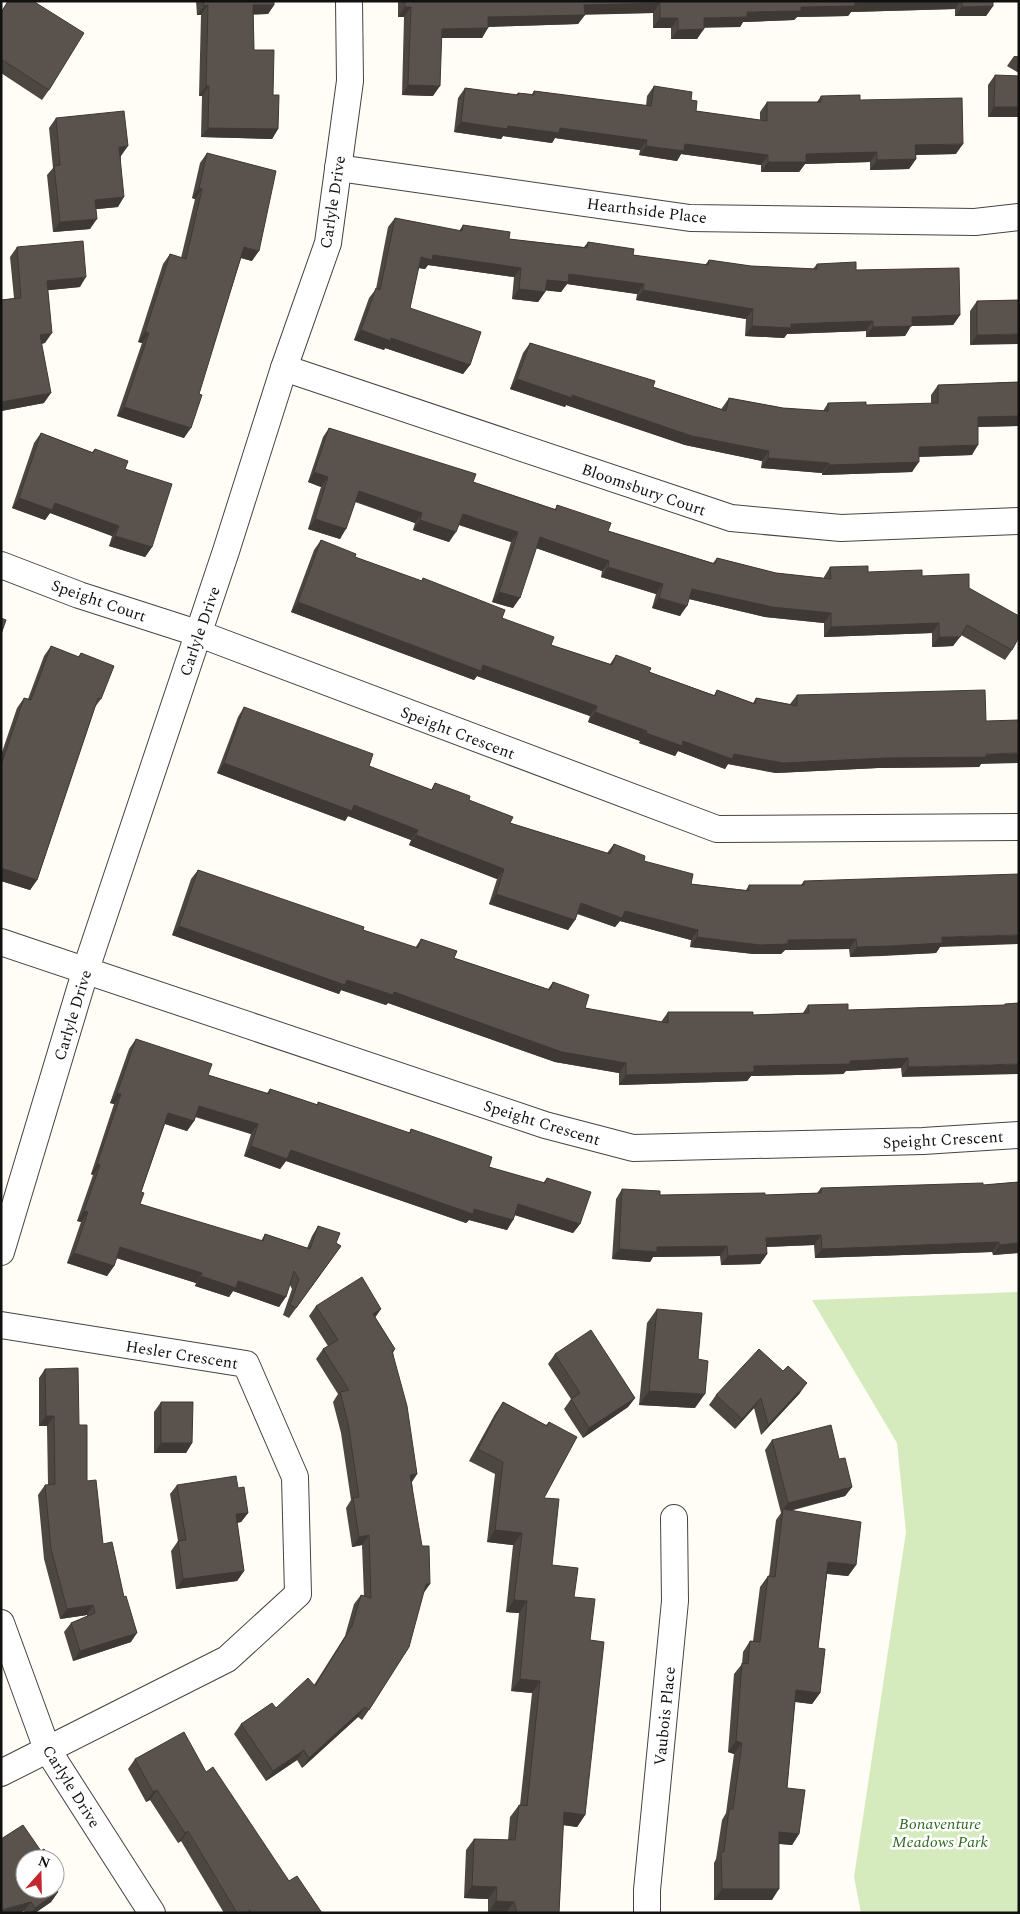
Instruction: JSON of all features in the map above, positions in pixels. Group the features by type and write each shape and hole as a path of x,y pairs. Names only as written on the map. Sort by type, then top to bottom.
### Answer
{"street":[{"name":"Carlyle Drive","path":"1,1252 86,968 226,551 284,368 328,243 350,81 349,1"},
{"name":"Hearthside Place","path":"338,168 690,218 976,222 1019,217"},
{"name":"Bloomsbury Court","path":"284,368 731,518 841,528 1019,521"},
{"name":"Speight Court","path":"1,565 80,595 197,633"},
{"name":"Speight Crescent","path":"197,633 717,830 1019,827"},
{"name":"Speight Crescent","path":"1,942 86,968 545,1125 633,1148 923,1141 1019,1135"},
{"name":"Hesler Crescent","path":"1,1325 246,1364 295,1477 298,1594 227,1659 46,1749"},
{"name":"Vaubois Place","path":"647,1913 648,1881 675,1601 674,1518"},
{"name":"Carlyle Drive","path":"1,1623 46,1749 152,1913"},
{"path":"1,1773 46,1749"}],"green space":[{"name":"Bonaventure Meadows Park","path":"1019,1292 1019,1913 861,1913 854,1877 906,1532 897,1443 812,1300"}],"building":[{"path":"8,1 33,1 84,33 49,90 1,59 1,13"},
{"path":"203,1 274,1 274,5 253,5 254,50 274,50 273,95 279,95 278,129 208,128 209,86 206,86 208,5 204,6"},
{"path":"405,1 904,1 855,3 855,6 801,7 801,11 747,12 747,17 704,18 704,29 678,30 678,18 660,18 660,3 584,5 585,15 488,17 488,28 442,29 440,86 408,85 411,7 405,7"},
{"path":"962,1 993,1 993,6 962,7"},
{"path":"995,75 1019,76 1019,107 994,107"},
{"path":"654,86 692,92 691,100 697,101 696,111 767,121 767,102 821,102 821,96 860,95 860,100 962,98 963,144 915,145 916,159 877,160 877,152 806,154 806,162 768,162 768,155 685,144 684,151 646,146 647,140 560,128 559,133 508,126 507,129 461,122 465,88 518,95 518,93 534,95 534,91 651,106"},
{"path":"124,111 128,146 119,147 124,197 95,200 97,219 60,222 54,166 60,165 56,118"},
{"path":"207,153 276,171 259,251 244,247 199,394 202,395 191,428 124,407 149,333 145,332 170,254 186,259 202,189 199,188"},
{"path":"395,218 462,231 463,225 510,232 509,239 587,248 588,242 634,249 633,255 708,265 709,260 751,266 817,269 817,264 856,262 856,270 959,268 960,315 912,317 912,326 873,327 873,321 791,324 791,328 752,326 753,309 643,290 644,284 569,274 568,282 547,280 545,292 519,289 521,268 433,255 432,260 421,257 410,308 481,332 470,365 391,338 391,341 361,330 376,288 380,290"},
{"path":"83,241 86,277 47,281 52,333 40,335 51,393 1,402 1,300 21,298 17,247"},
{"path":"1019,300 1019,334 977,335 977,301"},
{"path":"530,343 655,381 653,387 726,411 729,398 783,408 828,411 828,403 866,402 866,405 938,403 938,385 1019,382 1019,416 978,417 978,445 919,447 919,462 829,465 829,463 768,458 769,451 692,436 572,395 572,398 517,379"},
{"path":"329,428 476,474 473,482 556,510 557,505 611,523 608,531 715,564 717,558 776,573 831,579 830,567 868,566 868,572 922,570 922,576 969,574 969,588 1019,616 1019,637 1012,650 967,625 960,637 939,637 939,623 831,627 831,613 772,607 692,589 687,606 659,598 663,584 608,567 609,561 540,537 520,598 499,592 518,532 463,514 456,532 420,520 422,513 359,491 346,529 315,519 328,477 314,472"},
{"path":"41,433 93,453 95,449 128,461 125,469 172,484 152,547 115,536 119,526 55,503 52,510 19,498"},
{"path":"321,540 356,554 355,557 422,581 423,578 505,610 502,618 554,637 551,645 612,665 616,655 651,668 649,672 715,696 717,690 755,704 756,698 797,706 797,695 985,690 986,721 1019,720 1019,753 986,754 986,757 885,758 783,763 734,754 732,759 683,741 682,746 595,712 597,706 483,665 481,671 298,602"},
{"path":"1,618 6,620 1,634"},
{"path":"51,646 79,657 81,653 114,666 101,699 98,698 37,880 1,868 1,765 24,698 31,700"},
{"path":"244,707 373,754 369,766 432,790 435,783 470,796 469,800 513,817 510,823 610,854 614,844 645,856 644,861 693,874 691,884 749,891 749,885 804,885 804,881 1019,874 1019,935 942,937 942,943 890,946 857,947 856,939 788,940 788,944 760,945 697,937 698,930 625,911 622,918 581,903 575,920 496,894 504,869 416,835 418,830 354,805 352,811 224,763"},
{"path":"198,870 364,927 363,930 418,948 421,939 457,951 454,958 550,990 553,982 589,995 585,1008 668,1023 668,1012 753,1012 753,1015 809,1013 808,1005 848,1004 848,1010 1019,1003 1019,1064 908,1067 908,1058 850,1061 850,1064 754,1066 754,1072 626,1075 626,1063 562,1052 394,992 393,995 347,980 345,985 179,926"},
{"path":"136,1039 212,1064 208,1075 269,1094 270,1089 318,1105 318,1102 410,1133 411,1129 492,1157 489,1167 545,1183 547,1178 591,1192 580,1224 518,1204 513,1220 474,1209 473,1214 291,1150 287,1159 251,1146 258,1124 199,1106 194,1121 168,1113 141,1192 144,1193 140,1204 263,1241 265,1234 310,1249 318,1226 340,1233 336,1243 341,1246 296,1308 290,1305 299,1279 294,1271 286,1297 238,1281 236,1288 201,1276 202,1273 120,1247 114,1266 74,1253 88,1212 84,1211 100,1165 97,1164 121,1094 117,1093"},
{"path":"1019,1182 1019,1243 999,1245 999,1242 822,1249 821,1235 766,1238 767,1254 728,1256 727,1246 657,1247 657,1252 619,1249 622,1189 660,1191 660,1195 765,1193 765,1195 821,1193 821,1188 983,1183 983,1185"},
{"path":"362,1277 381,1309 373,1314 395,1349 392,1351 407,1406 417,1474 410,1475 422,1546 429,1546 430,1584 426,1584 409,1647 369,1710 365,1707 309,1758 304,1750 273,1771 241,1724 272,1703 276,1708 308,1678 315,1686 352,1626 361,1595 371,1598 369,1535 359,1537 353,1498 359,1497 348,1423 340,1392 349,1390 323,1349 338,1340 316,1306"},
{"path":"657,1309 702,1313 698,1359 708,1361 705,1394 649,1391"},
{"path":"591,1330 635,1398 589,1428 571,1399 580,1393 555,1354"},
{"path":"759,1349 783,1371 788,1366 807,1383 768,1425 761,1398 742,1419 716,1395"},
{"path":"78,1368 79,1425 87,1425 87,1481 96,1480 103,1544 112,1542 124,1597 126,1596 137,1633 80,1651 71,1623 95,1613 93,1605 67,1609 51,1549 45,1485 55,1484 54,1416 46,1416 45,1369"},
{"path":"161,1402 193,1402 192,1443 161,1443"},
{"path":"503,1402 547,1426 549,1422 577,1437 544,1498 559,1499 552,1565 578,1568 574,1597 595,1599 590,1640 604,1642 585,1815 564,1812 559,1913 517,1913 514,1902 496,1901 497,1887 472,1886 474,1839 515,1840 519,1805 527,1806 540,1681 520,1679 527,1601 514,1600 522,1533 495,1530 503,1462 478,1449"},
{"path":"831,1425 839,1459 845,1458 852,1487 788,1503 772,1440"},
{"path":"236,1476 238,1488 244,1487 248,1513 236,1514 244,1571 183,1579 178,1541 186,1540 177,1485"},
{"path":"783,1509 861,1522 856,1565 828,1562 818,1648 825,1649 820,1693 796,1690 787,1788 805,1790 799,1834 779,1832 779,1889 722,1889 721,1852 724,1852 729,1809 733,1809 742,1743 736,1741 742,1663 748,1664 750,1641 760,1642 768,1576 775,1577"},
{"path":"184,1732 206,1772 213,1767 289,1881 297,1876 322,1913 251,1913 250,1910 246,1913 237,1913 188,1831 185,1833 157,1790 153,1792 135,1759"},
{"path":"23,1825 40,1849 15,1849 15,1899 48,1899 35,1908 31,1902 1,1910 1,1839"}]}
